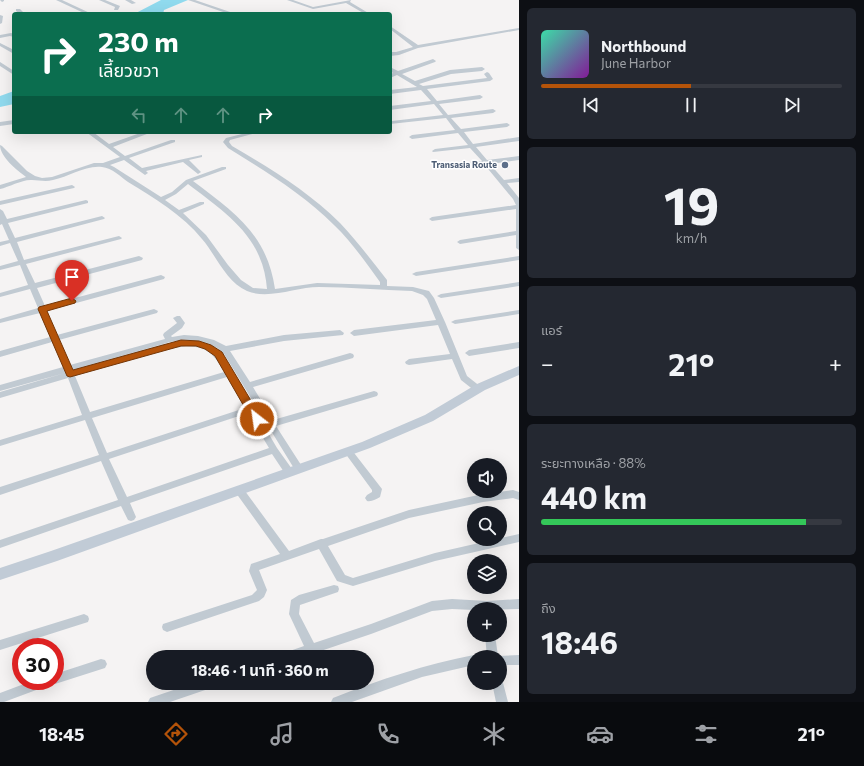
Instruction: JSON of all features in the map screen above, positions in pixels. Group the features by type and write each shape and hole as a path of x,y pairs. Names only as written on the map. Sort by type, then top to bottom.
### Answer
{"street":[{"path":"58,0 85,12"},
{"path":"100,0 118,6 116,9"},
{"path":"127,0 134,3"},
{"path":"190,0 228,12"},
{"path":"289,0 313,8 348,1 365,12"},
{"path":"0,23 1,16"},
{"path":"392,29 417,49"},
{"path":"392,54 519,29"},
{"path":"0,37 12,34"},
{"path":"0,44 12,51"},
{"path":"392,59 417,49"},
{"path":"392,75 433,61"},
{"path":"0,64 12,72"},
{"path":"416,83 450,72 482,68"},
{"path":"392,70 423,88 519,203 519,248"},
{"path":"392,92 490,79 487,74"},
{"path":"392,108 480,98"},
{"path":"392,123 494,111"},
{"path":"0,124 12,122"},
{"path":"412,137 507,125"},
{"path":"94,134 143,172 200,156"},
{"path":"109,146 143,134"},
{"path":"249,134 228,139 226,142 230,147 266,168 336,223 384,282 383,288"},
{"path":"435,151 519,140"},
{"path":"0,147 6,155 32,177 40,179 53,178 92,166 104,165 174,142"},
{"path":"452,167 519,158"},
{"path":"185,160 198,172"},
{"path":"104,165 144,188 178,213 204,236 241,286 250,290 271,290 315,285 413,289 426,293 430,298 466,380 478,389"},
{"path":"160,200 174,193 188,181 224,168"},
{"path":"0,187 32,177"},
{"path":"502,182 519,180"},
{"path":"188,181 227,210 252,237 265,258 270,276 271,290"},
{"path":"0,203 72,187"},
{"path":"2,222 86,202"},
{"path":"178,213 202,203"},
{"path":"432,219 519,207"},
{"path":"0,211 2,222 13,240 23,262 54,339 131,517"},
{"path":"0,244 102,218"},
{"path":"460,242 518,229"},
{"path":"0,268 119,238"},
{"path":"416,274 519,259 519,253"},
{"path":"0,295 139,258"},
{"path":"0,321 161,277"},
{"path":"441,296 519,284"},
{"path":"0,354 154,311"},
{"path":"455,322 519,312"},
{"path":"169,340 167,335 180,326 181,323 177,318"},
{"path":"354,333 441,322"},
{"path":"0,388 181,343 196,343 222,352 284,338 340,333"},
{"path":"0,395 69,371 169,340 181,337 200,337 216,344 247,386 271,424 293,470"},
{"path":"469,353 519,345"},
{"path":"222,352 229,373 274,450 293,470"},
{"path":"247,386 350,356"},
{"path":"409,362 455,356"},
{"path":"0,574 52,557 348,451 429,418 478,389 519,370"},
{"path":"0,443 229,373"},
{"path":"271,424 374,394"},
{"path":"0,491 251,409"},
{"path":"0,544 274,450"},
{"path":"348,451 377,489 377,494 370,498"},
{"path":"239,490 287,556"},
{"path":"167,626 255,598 262,590 254,572 255,567 321,543 409,514 483,498 513,494 519,496"},
{"path":"321,543 341,578 353,582 435,557 519,538"},
{"path":"311,649 294,614 294,604 300,600 334,589"},
{"path":"308,650 371,629 432,606 452,604 467,606"},
{"path":"507,606 519,604"},
{"path":"0,645 84,619"},
{"path":"507,660 519,660"},
{"path":"337,702 433,669 467,662"},
{"path":"64,676 101,664"},
{"path":"0,698 22,690"},
{"path":"154,702 189,690"},
{"path":"499,690 502,702"}],"water":[{"path":"161,0 188,0 164,10 164,12 138,12"},
{"path":"12,92 12,104 0,107 0,96"}],"place":[{"name":"Transasia Route","path":"505,165"}],"route":[{"path":"72,301 42,309 70,374 164,347 181,343 196,343 208,347 218,354 257,419"}]}
